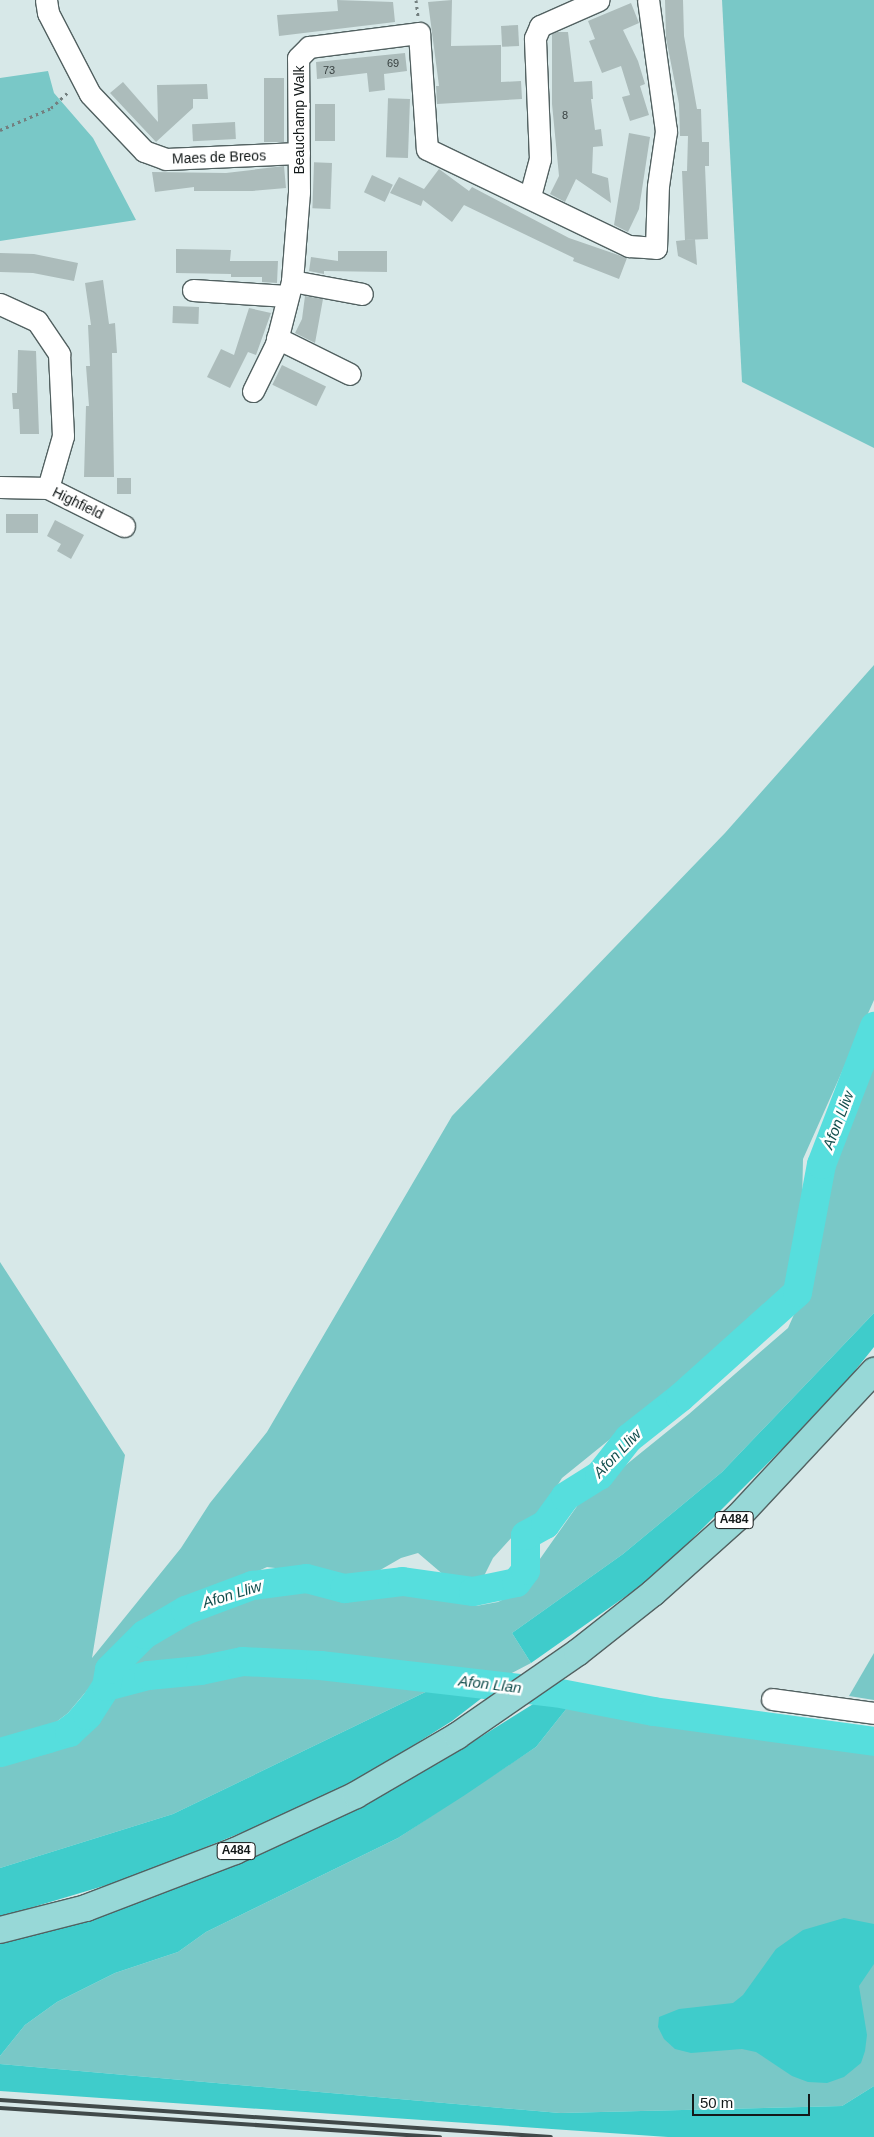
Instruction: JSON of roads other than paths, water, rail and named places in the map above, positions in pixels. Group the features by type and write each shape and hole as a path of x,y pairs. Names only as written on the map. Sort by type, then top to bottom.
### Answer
{"main road":[{"name":"A484","path":"0,1930 86,1908 235,1851 356,1795 457,1736 577,1653 653,1593 738,1517 874,1371"}],"street":[{"name":"Maes de Breos","path":"46,0 48,14 72,63 90,94 144,151 166,159 299,153"},
{"path":"530,196 540,159 535,38 540,26 599,0"},
{"name":"Beauchamp Walk","path":"253,391 277,338 290,289 299,153 298,58 309,47 419,33 427,149 530,196 629,246 656,248 658,186 666,132 648,0"},
{"path":"193,290 290,289 362,294"},
{"path":"0,304 36,321 59,354 63,436 48,488"},
{"path":"277,338 350,374"},
{"name":"Highfield","path":"0,487 48,488 124,526"},
{"path":"772,1698 874,1714"}],"waterway":[{"name":"Afon Lliw","path":"0,1752 69,1732 87,1715 106,1686 109,1669 144,1634 185,1610 252,1585 306,1578 344,1588 402,1581 473,1591 516,1582 525,1570 525,1535 545,1524 565,1496 599,1475 628,1438 680,1397 797,1292 821,1164 874,1026"},
{"name":"Afon Llan","path":"106,1686 148,1675 200,1670 242,1661 320,1665 555,1692 653,1711 874,1741"}],"railway":[{"path":"0,2100 551,2137"},
{"path":"0,2108 440,2137"}]}
